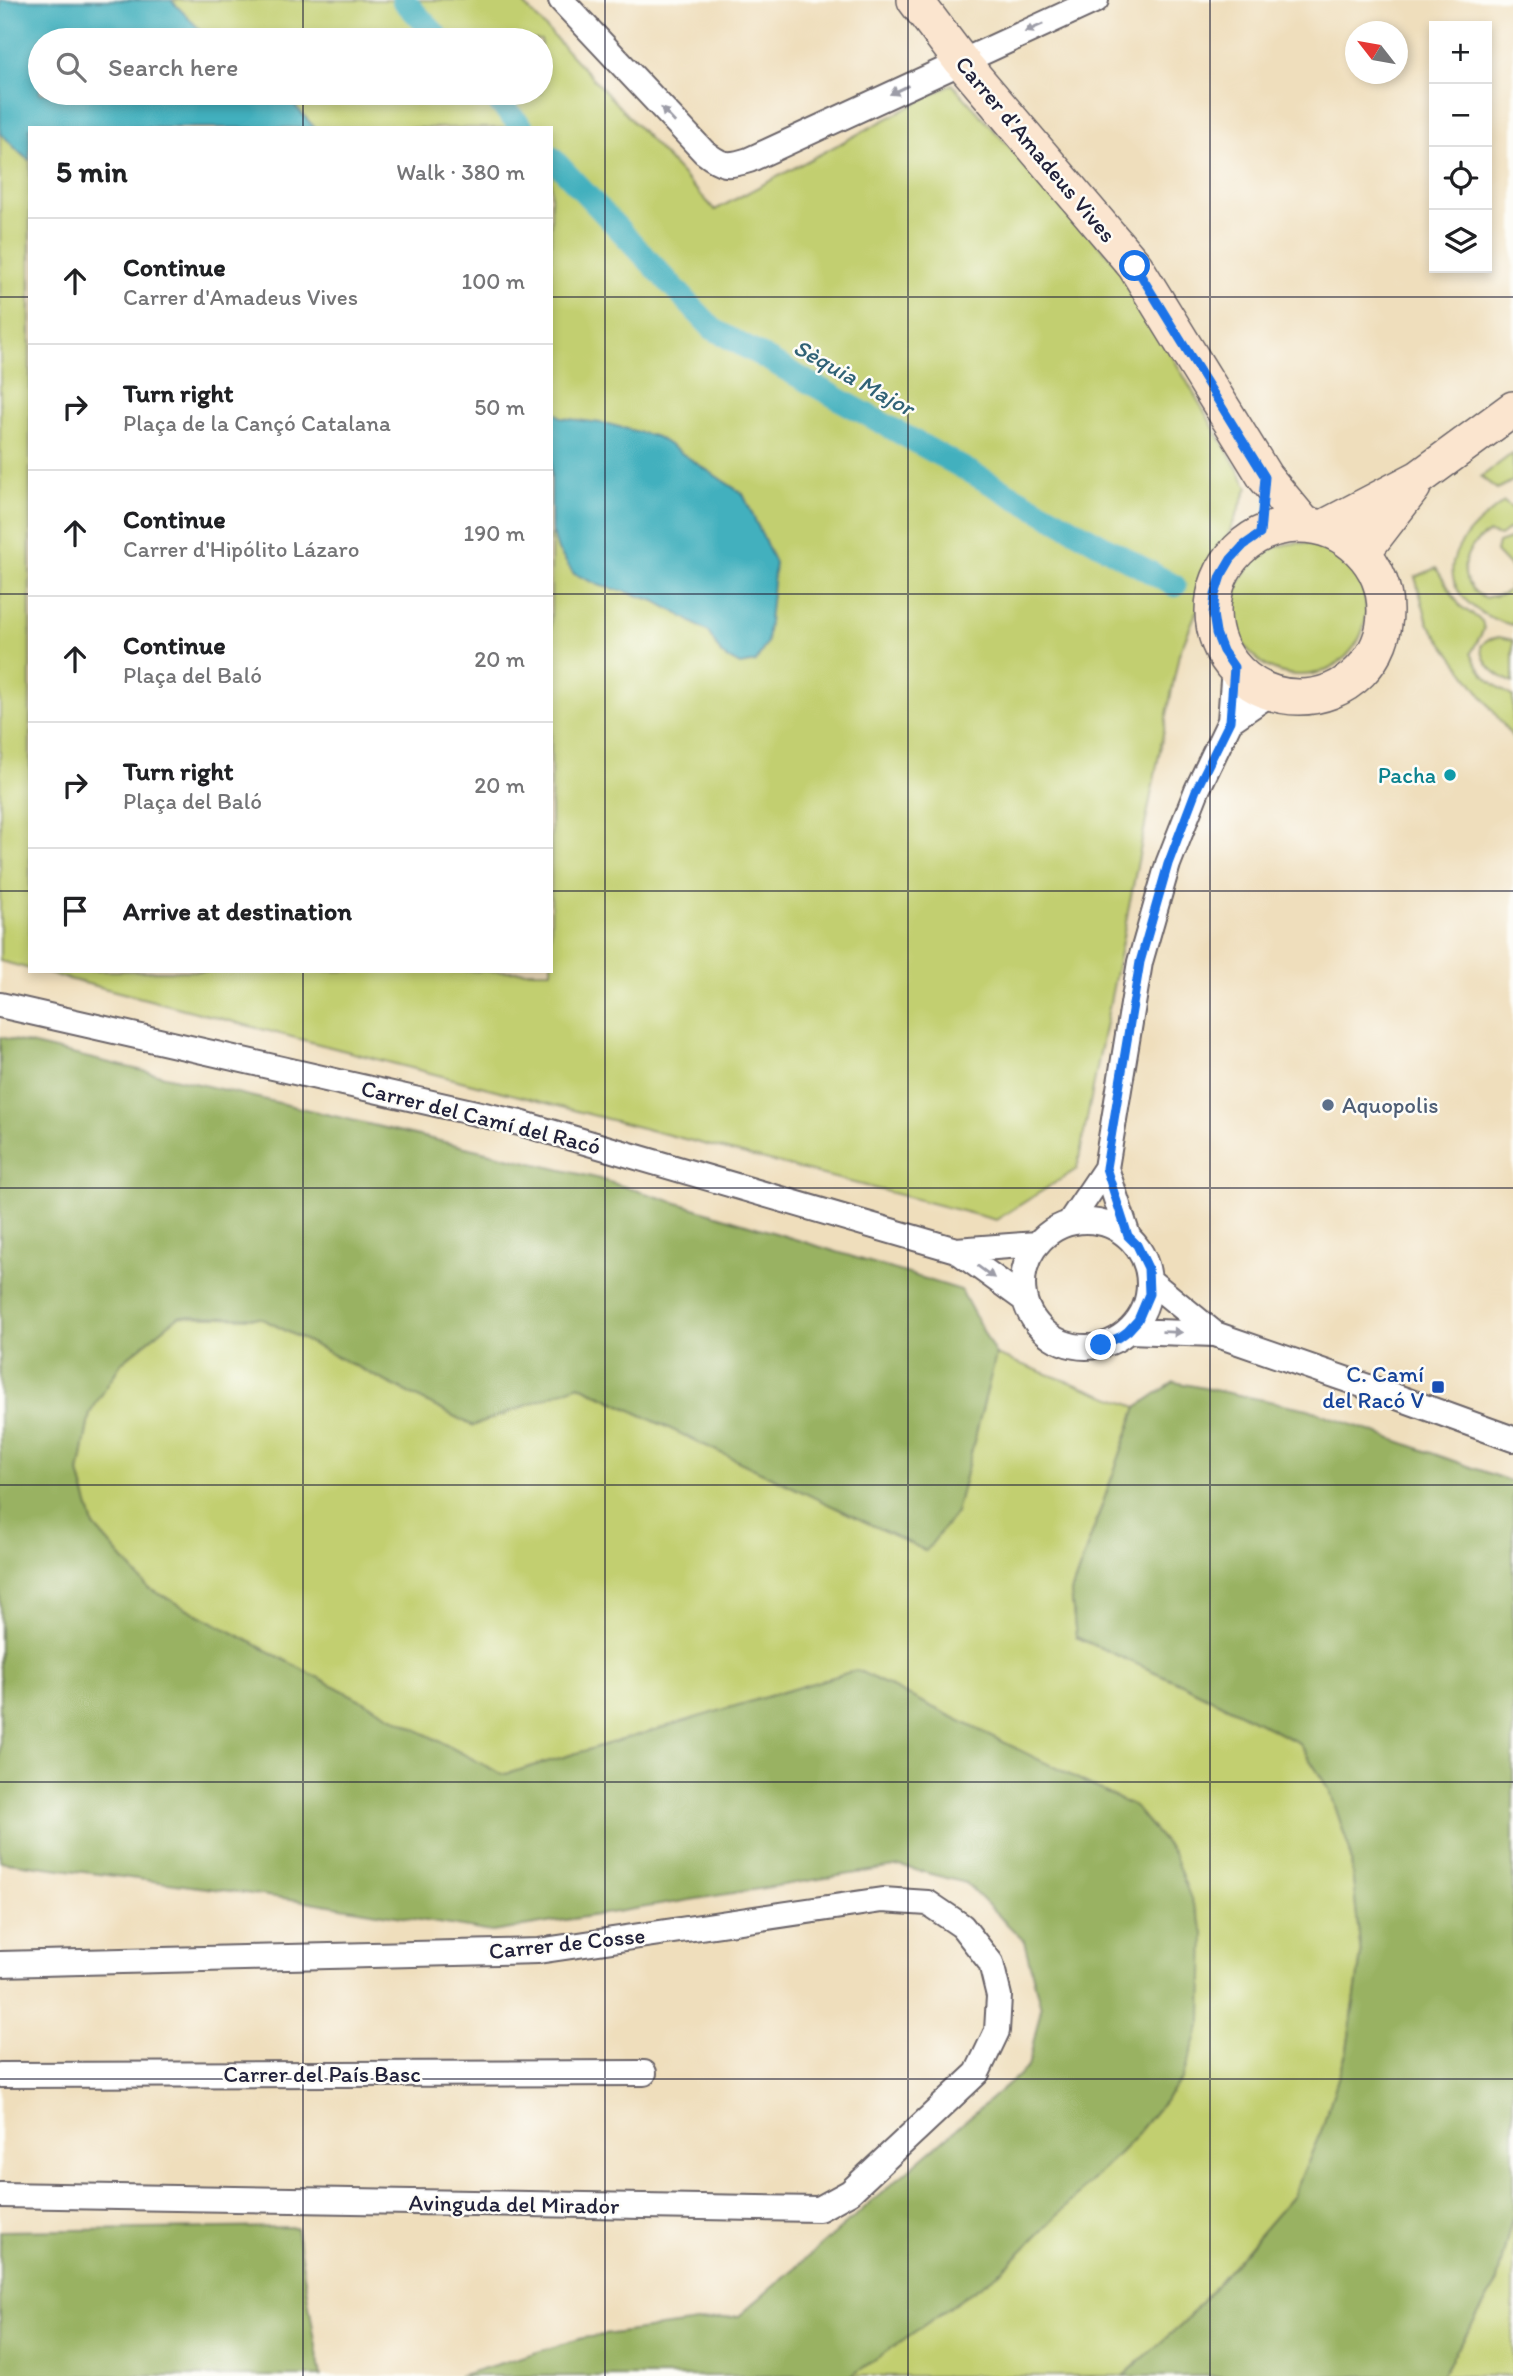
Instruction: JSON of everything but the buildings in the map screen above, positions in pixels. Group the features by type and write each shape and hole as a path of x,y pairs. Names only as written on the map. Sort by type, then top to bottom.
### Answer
{"street":[{"path":"561,0 704,152 717,162 731,166 1096,0"},
{"name":"Carrer d'Amadeus Vives","path":"915,0 961,61 1135,266 1265,477 1314,526"},
{"path":"1314,526 1345,538 1363,552 1377,571 1384,593 1386,615 1381,638 1371,658 1356,676 1337,688 1316,696 1293,697 1271,693 1257,686 1234,667 1223,651 1216,633 1213,614 1215,595 1221,576 1231,559 1244,545 1260,534 1274,528 1314,526 1419,478 1513,409"},
{"path":"1260,534 1265,477"},
{"path":"1363,552 1419,478"},
{"path":"1069,1223 1106,1168 1140,962 1173,851 1196,790 1230,721 1234,667"},
{"path":"1230,721 1271,693"},
{"name":"Carrer del Camí del Racó","path":"0,1005 520,1123 956,1250 1025,1300"},
{"path":"1106,1168 1128,1236"},
{"path":"1101,1222 1128,1236 1143,1256 1149,1280 1149,1294 1145,1308 1128,1331 1101,1345 1089,1347 1066,1344 1045,1332 1036,1322 1025,1300 1024,1270 1037,1244 1046,1235 1069,1223 1101,1222"},
{"name":"Carrer del Camí del Racó","path":"956,1250 1037,1244"},
{"path":"1149,1280 1215,1334"},
{"path":"1128,1331 1215,1334 1513,1439"},
{"name":"Carrer de Cosse","path":"0,1964 538,1951 883,1900 928,1903 962,1926 991,1963 999,1996 998,2031 977,2073"},
{"name":"Carrer del País Basc","path":"0,2075 645,2073"},
{"name":"Avinguda del Mirador","path":"0,2195 819,2209 850,2192 977,2073"}],"green space":[{"path":"0,0 520,0 546,28 28,28 28,105 553,105 553,36 715,210 952,84 1123,271 1248,487 1179,654 1077,1169 996,1220 46,973 553,973 553,126 28,126 28,968 0,961"},
{"path":"1513,453 1513,481 1497,489 1481,477"},
{"path":"1504,502 1513,509 1513,526 1500,536 1489,533 1472,547 1467,555 1465,574 1474,591 1484,598 1502,594 1513,585 1513,625 1484,614 1471,605 1461,595 1452,569 1455,555 1464,539 1477,524"},
{"path":"1513,538 1512,569 1496,552 1498,543"},
{"path":"1300,543 1325,548 1347,562 1361,584 1366,609 1361,634 1347,656 1325,670 1300,675 1275,670 1253,656 1239,634 1234,609 1239,584 1253,562 1275,548"},
{"path":"1436,568 1460,606 1482,621 1484,629 1471,653 1488,678 1513,697 1513,738 1428,623 1415,577"},
{"path":"1499,637 1513,640 1513,683 1491,669 1482,653 1481,646 1487,640"},
{"path":"0,1037 596,1178 961,1290 996,1355 956,1512 926,1551 579,1385 473,1426 261,1318 179,1316 122,1362 90,1413 79,1473 94,1526 148,1588 503,1775 857,1670 1135,1807 1173,1853 1204,1932 1202,2021 1182,2079 1132,2140 1003,2270 851,2376 459,2376 583,2338 739,2316 1028,2067 1041,2008 1024,1941 966,1883 900,1866 492,1932 305,1901 0,1861"},
{"path":"179,1316 261,1318 473,1426 578,1385 925,1550 956,1512 996,1355 1137,1407 1071,1592 1076,1637 1182,1684 1299,1743 1330,1791 1350,1851 1361,1955 1347,2050 1322,2129 1293,2196 1185,2321 1123,2376 851,2376 1003,2270 1132,2140 1182,2079 1173,1853 1135,1807 857,1670 503,1775 148,1588 94,1526 79,1473 90,1413 122,1362"},
{"path":"1174,1382 1308,1409 1513,1482 1513,2214 1496,2285 1441,2376 1123,2376 1185,2321 1293,2196 1322,2129 1347,2050 1361,1955 1350,1851 1330,1791 1299,1743 1182,1684 1076,1637 1071,1593 1137,1407"},
{"path":"1513,2214 1513,2376 1441,2376 1496,2285"},
{"path":"296,2227 321,2376 0,2376 0,2231"}],"water":[{"path":"0,0 171,0 198,28 28,28 28,105 294,105 313,126 28,126 28,159 0,133"},
{"path":"553,411 562,418 608,424 657,437 743,494 775,563 767,642 756,662 740,665 722,655 708,632 655,601 601,586 574,574 558,550 553,534"}],"waterway":[{"name":"Sèquia Major","path":"403,0 430,28"},
{"name":"Sèquia Major","path":"501,105 521,126"},
{"name":"Sèquia Major","path":"553,159 713,329 1175,586"}],"place":[{"name":"Pacha","path":"1450,775"},
{"name":"Aquopolis","path":"1328,1105"},
{"name":"C. Camí del Racó V","path":"1438,1387"}],"route":[{"path":"1101,1345 1128,1331 1145,1308 1149,1294 1148,1268 1137,1245 1128,1236 1106,1168 1140,962 1168,864 1196,790 1230,721 1234,667 1223,651 1216,633 1213,614 1215,595 1221,576 1231,559 1244,545 1260,534 1265,477 1135,266"}]}
